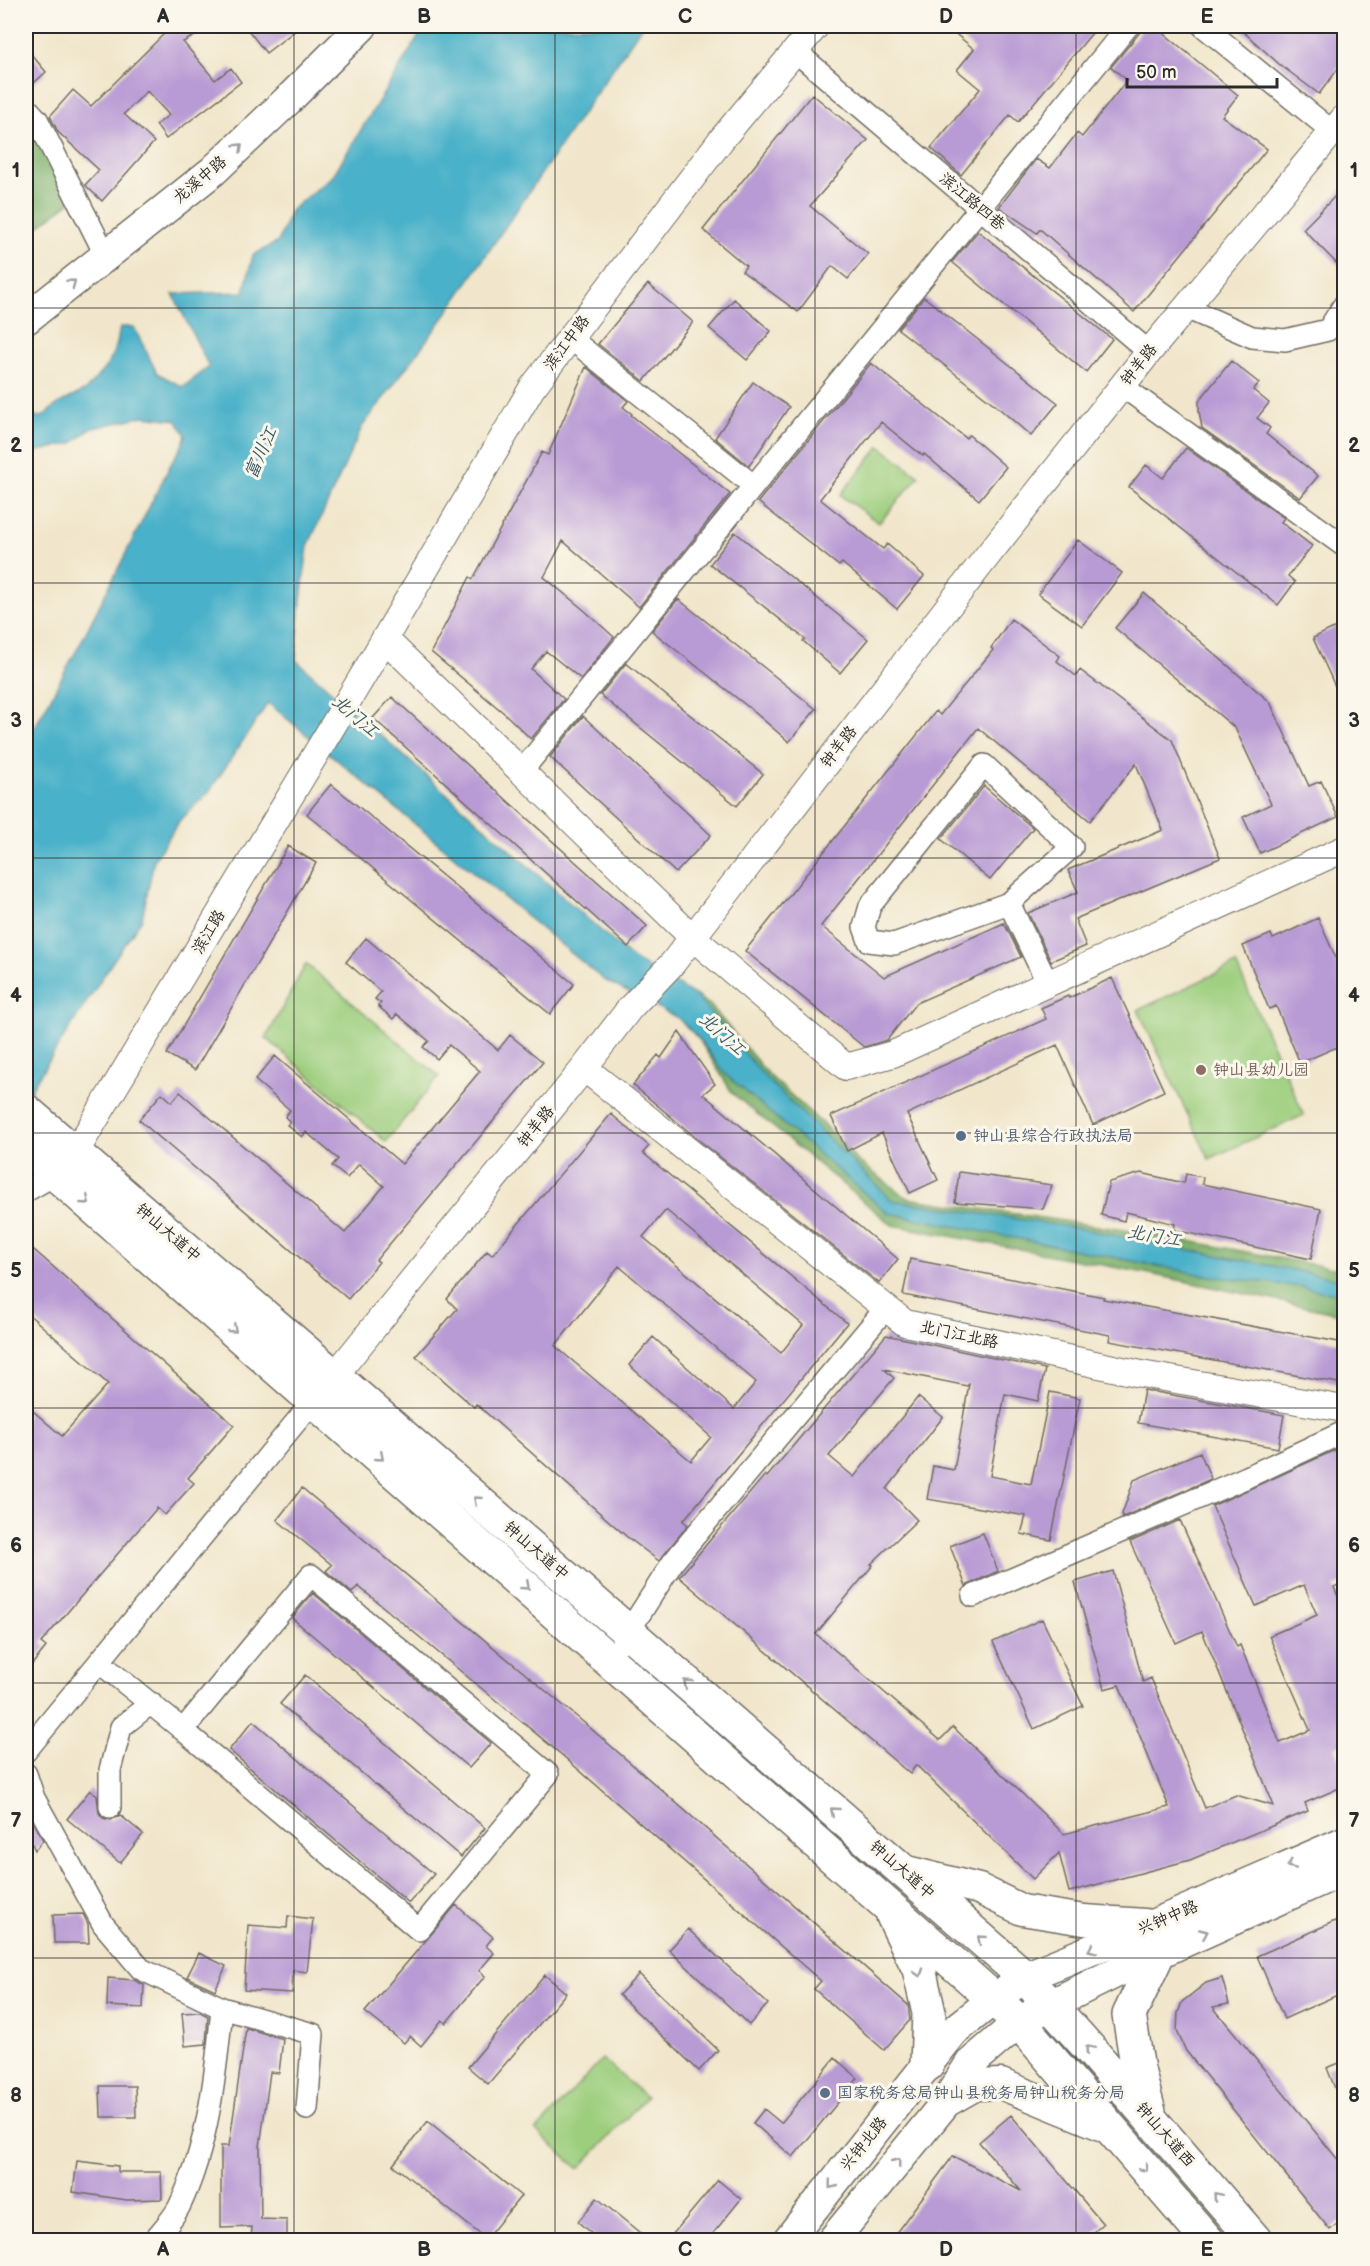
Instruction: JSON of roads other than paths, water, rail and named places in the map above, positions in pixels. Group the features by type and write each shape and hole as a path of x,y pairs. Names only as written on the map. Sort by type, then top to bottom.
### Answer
{"highway":[{"name":"钟山大道中","path":"30,1134 325,1388 629,1632 1025,1977"},
{"name":"钟山大道中","path":"325,1388 610,1660 994,1999"},
{"path":"885,1901 919,1969 929,2013 927,2065"},
{"path":"1151,2120 1138,2070 1129,2015 1157,1939"},
{"name":"钟山大道西","path":"1025,1977 1255,2241"},
{"path":"994,1999 1019,2022 1207,2241"}],"main road":[{"name":"龙溪中路","path":"26,319 201,156 335,26"},
{"name":"龙溪中路","path":"26,294 102,247 213,171 290,99 362,26"},
{"name":"兴钟中路","path":"1019,2022 1157,1939 1344,1842"},
{"path":"903,1870 979,1889 1022,1910 1127,1924 1157,1939"},
{"name":"兴钟中路","path":"994,1999 1025,1977 1157,1939 1344,1870"},
{"name":"兴钟北路","path":"788,2241 954,2031 994,1999"},
{"path":"833,2241 946,2102 970,2064 1019,2022"},
{"path":"946,2102 976,2085 1001,2084 1111,2129"}],"street":[{"name":"滨江中路","path":"357,687 532,388 721,140 816,26"},
{"path":"521,772 1128,26"},
{"path":"1203,26 1339,125"},
{"name":"滨江路四巷","path":"795,51 1149,352"},
{"path":"26,106 37,119 102,247"},
{"name":"钟羊路","path":"325,1388 630,1008 672,964 691,936 1149,352 1339,125"},
{"path":"1186,308 1252,337 1286,340 1328,330 1344,305"},
{"path":"570,338 754,486"},
{"path":"1122,386 1344,546"},
{"path":"385,639 691,936 846,1067 893,1054 1344,849"},
{"name":"滨江路","path":"65,1164 357,687"},
{"path":"984,765 1072,847 1009,903 894,944 869,941 864,927 870,906 984,765"},
{"path":"1009,903 1048,984"},
{"name":"北门江北路","path":"584,1068 905,1323 1141,1374 1344,1408"},
{"path":"26,1191 65,1164"},
{"path":"610,1660 672,1562 886,1308"},
{"path":"26,1751 325,1388"},
{"path":"973,1596 1247,1477 1344,1432"},
{"path":"99,1662 151,1703 419,1930 548,1774 311,1575 183,1730"},
{"path":"110,1807 110,1770 121,1727 151,1703"},
{"path":"26,1774 34,1798 103,1924 141,1969 222,2008 313,2034 307,2109"},
{"path":"154,2241 178,2208 197,2163 217,2068 222,2008"}],"water":[{"path":"425,26 642,26 444,317 362,427 308,546 296,660 633,959 695,995 766,1078 892,1200 1077,1228 1344,1280 1344,1296 1303,1287 1203,1275 888,1213 726,1075 698,1038 678,1018 604,980 268,703 209,792 180,820 154,860 142,919 34,1084 26,1101 26,743 81,642 186,435 176,420 144,416 90,429 73,443 26,454 26,415 42,417 58,404 86,390 109,363 117,344 120,327 134,327 157,373 183,387 209,367 173,294 244,292 253,255 278,242 291,210 332,177"}],"place":[{"name":"钟山县幼儿园","path":"1201,1070"},
{"name":"钟山县综合行政执法局","path":"961,1136"},
{"name":"国家税务总局钟山县税务局钟山税务分局","path":"825,2093"}],"water label":[{"name":"富川江","path":"261,453"},
{"name":"北门江","path":"355,716"},
{"name":"北门江","path":"722,1034"},
{"name":"北门江","path":"1154,1236"}]}
